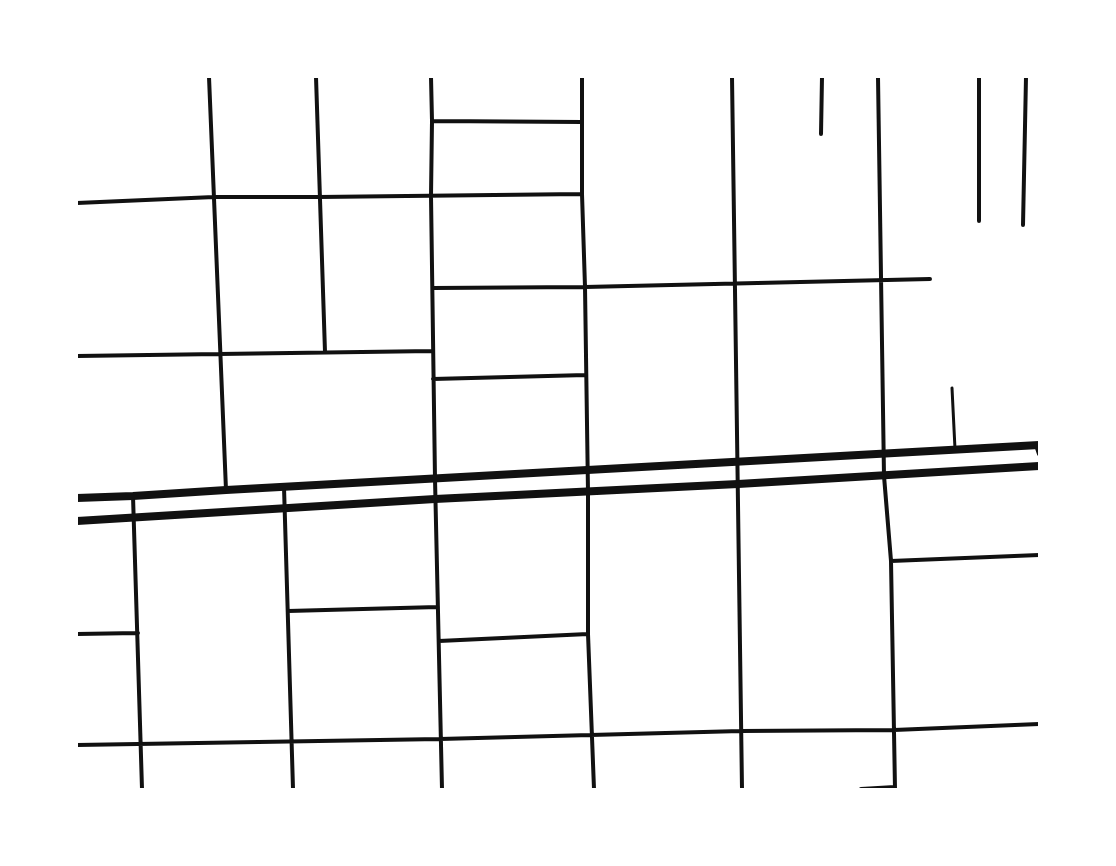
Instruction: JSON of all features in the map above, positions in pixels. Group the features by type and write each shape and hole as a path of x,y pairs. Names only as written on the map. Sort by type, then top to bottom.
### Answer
{"main road":[{"path":"77,498 884,454 1038,448"},
{"path":"77,521 435,499 738,484 1039,466"}],"street":[{"path":"209,77 226,490"},
{"path":"316,77 325,352"},
{"path":"431,77 434,479 442,789"},
{"path":"582,77 582,194 588,470 588,634 594,789"},
{"path":"732,77 742,789"},
{"path":"822,77 822,134"},
{"path":"861,789 895,788 891,561 884,476 878,77"},
{"path":"979,77 979,221"},
{"path":"1023,225 1026,77"},
{"path":"432,121 582,122"},
{"path":"77,203 214,196 319,197 582,194"},
{"path":"433,288 585,287 930,279"},
{"path":"77,356 433,351"},
{"path":"433,379 586,375"},
{"path":"284,487 293,789"},
{"path":"133,496 142,789"},
{"path":"891,561 1039,555"},
{"path":"288,611 438,607"},
{"path":"77,634 138,633"},
{"path":"439,641 588,634"},
{"path":"77,745 291,740 440,739 741,731 894,730 1039,724"}],"lane":[{"path":"952,388 955,451"}]}
